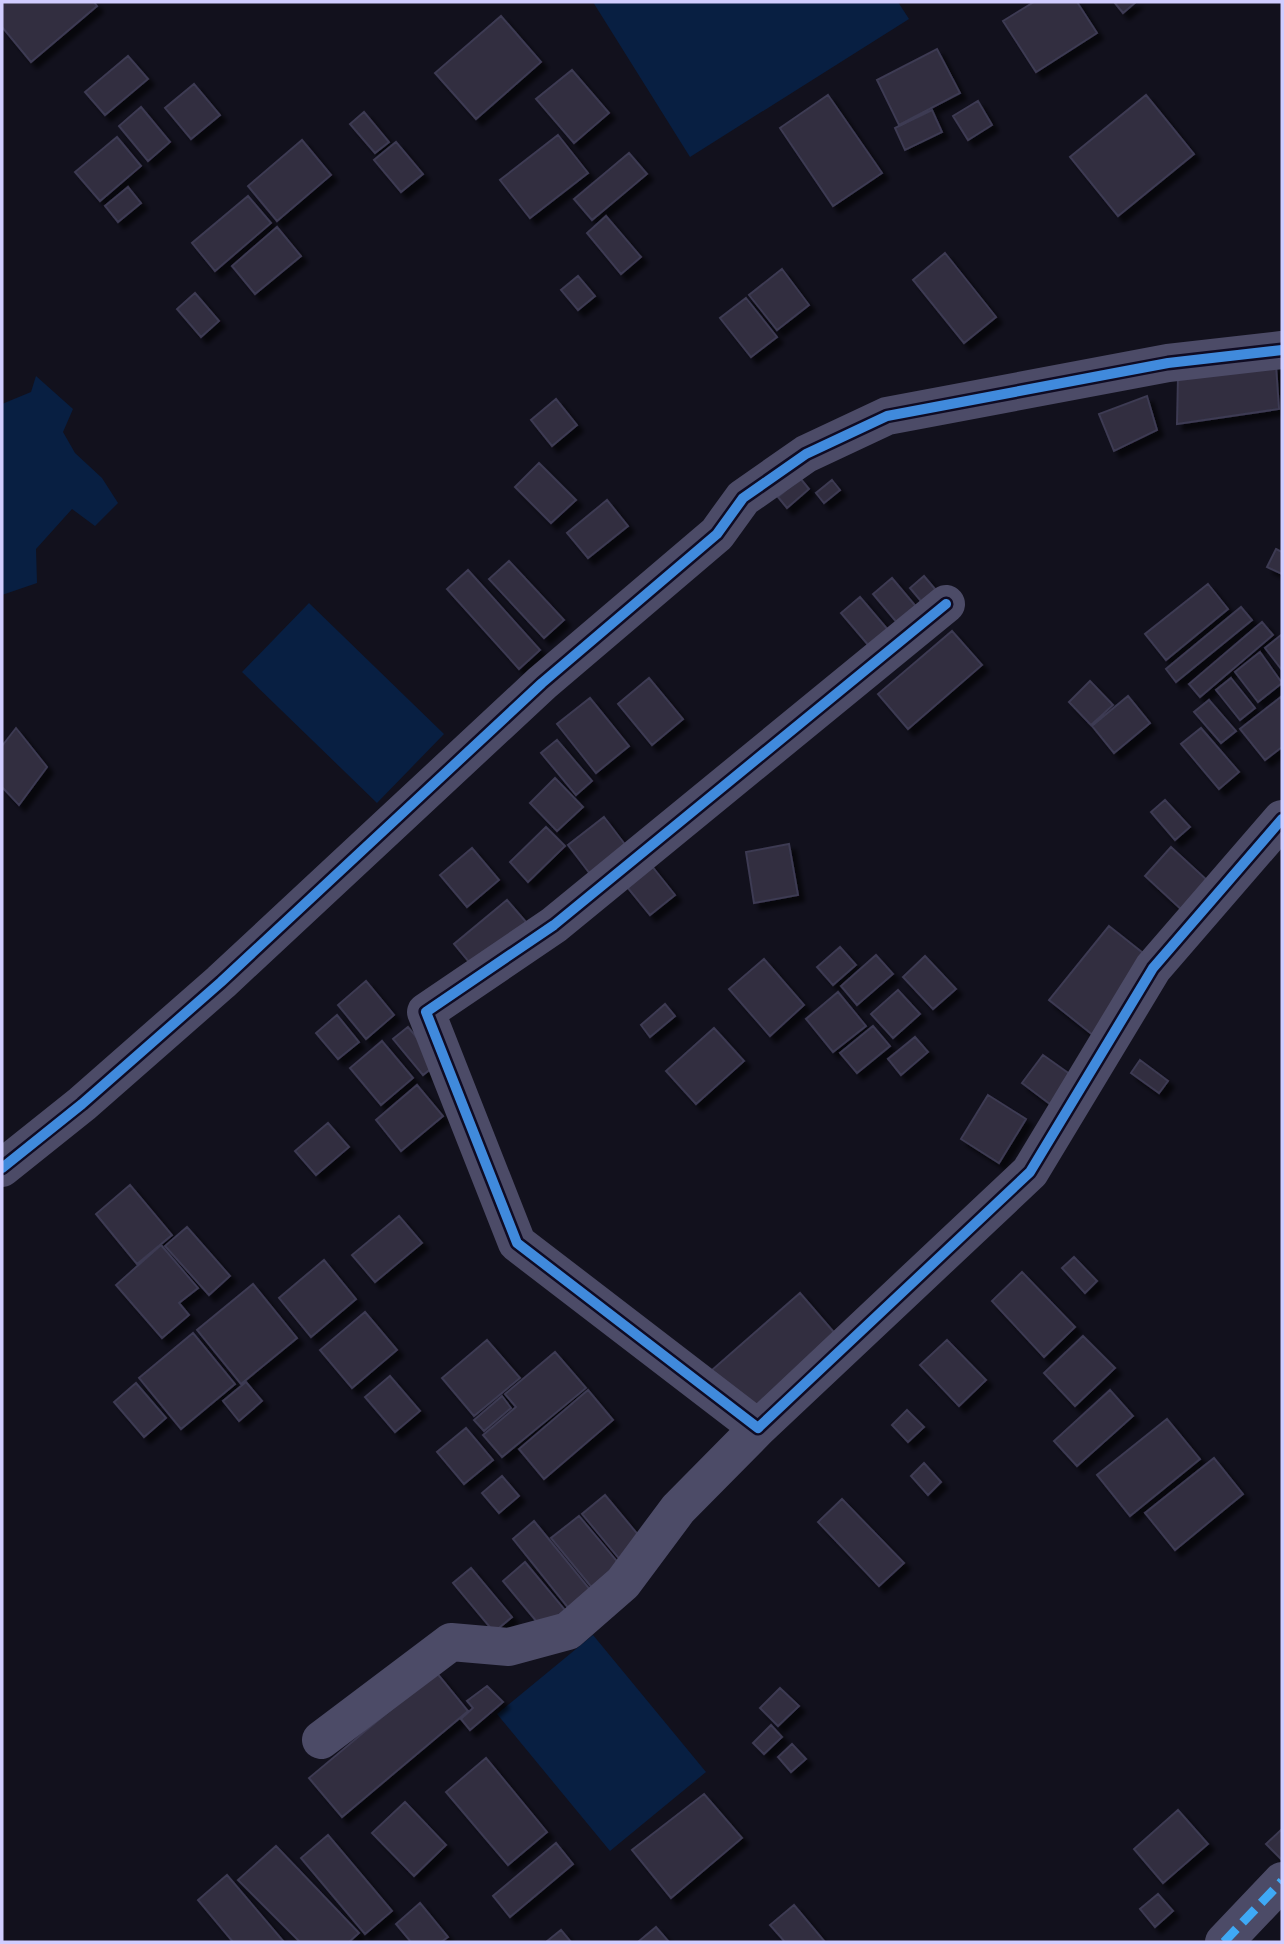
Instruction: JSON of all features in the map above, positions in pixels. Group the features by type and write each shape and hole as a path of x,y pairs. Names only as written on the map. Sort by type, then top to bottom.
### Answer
{"street":[{"path":"2,1168 82,1104 222,982 542,683 717,534 743,498 806,454 887,416 1168,363 1282,350"},
{"path":"758,1428 517,1243 426,1012 554,925 946,604"},
{"path":"321,1740 451,1642 509,1647 568,1631 623,1583 678,1508 758,1428 1030,1172 1153,968 1282,819"},
{"path":"1224,1942 1282,1881"}],"water":[{"path":"593,2 898,2 909,19 690,157"},
{"path":"36,376 73,409 63,432 75,453 102,478 118,503 95,526 72,509 36,549 37,583 2,595 2,404 31,392"},
{"path":"309,603 444,734 377,803 242,672"},
{"path":"593,1635 706,1772 610,1851 497,1714"}],"building":[{"path":"2,2 94,2 97,6 31,62 2,27"},
{"path":"1034,2 1077,2 1097,33 1036,72 1003,21"},
{"path":"1114,2 1136,2 1123,13"},
{"path":"501,16 541,62 476,119 435,73"},
{"path":"937,49 960,93 899,125 877,80"},
{"path":"128,56 148,79 105,115 85,92"},
{"path":"572,70 609,113 574,143 536,99"},
{"path":"194,84 220,115 191,139 165,108"},
{"path":"828,95 882,173 833,206 780,128"},
{"path":"1146,95 1194,154 1118,216 1070,157"},
{"path":"978,101 992,125 968,140 953,116"},
{"path":"141,107 170,142 148,161 119,126"},
{"path":"932,110 942,132 905,150 895,128"},
{"path":"364,112 389,142 375,153 350,124"},
{"path":"558,135 588,173 530,218 500,180"},
{"path":"117,137 141,166 100,201 75,172"},
{"path":"302,140 331,175 277,221 248,186"},
{"path":"396,142 423,174 401,192 374,160"},
{"path":"629,153 647,174 592,220 574,199"},
{"path":"128,187 141,203 118,222 105,206"},
{"path":"248,196 271,223 215,271 192,243"},
{"path":"606,216 641,257 621,274 587,233"},
{"path":"277,227 301,256 255,294 232,266"},
{"path":"945,253 996,317 964,343 913,280"},
{"path":"782,269 809,305 777,330 749,295"},
{"path":"578,276 595,296 578,310 561,290"},
{"path":"195,293 219,321 201,337 177,309"},
{"path":"746,298 777,337 751,357 720,318"},
{"path":"1276,365 1279,409 1177,424 1178,377"},
{"path":"1147,396 1157,430 1114,451 1099,414"},
{"path":"556,399 577,425 552,446 531,420"},
{"path":"539,463 576,500 551,523 515,487"},
{"path":"800,478 809,489 787,508 778,497"},
{"path":"832,480 840,490 824,503 816,493"},
{"path":"607,500 628,526 588,558 567,533"},
{"path":"1276,549 1282,552 1282,574 1267,567"},
{"path":"509,561 564,620 544,638 489,579"},
{"path":"468,570 540,650 519,669 447,589"},
{"path":"924,576 940,595 926,607 910,588"},
{"path":"892,578 918,609 899,625 873,594"},
{"path":"1208,584 1228,609 1166,660 1145,634"},
{"path":"860,597 894,637 875,653 841,613"},
{"path":"1241,607 1252,620 1176,682 1166,669"},
{"path":"1262,622 1273,635 1200,697 1189,684"},
{"path":"952,631 982,665 908,729 878,694"},
{"path":"1282,636 1282,670 1265,648"},
{"path":"1260,652 1282,683 1258,702 1235,672"},
{"path":"649,678 683,719 652,745 618,704"},
{"path":"1231,678 1255,708 1240,720 1216,690"},
{"path":"1090,681 1113,705 1091,725 1069,702"},
{"path":"1128,696 1150,723 1114,753 1092,726"},
{"path":"1282,696 1282,747 1265,760 1240,729"},
{"path":"590,698 629,746 596,773 557,724"},
{"path":"1209,700 1236,731 1221,743 1194,712"},
{"path":"16,728 47,767 19,805 2,787 2,746"},
{"path":"1201,728 1239,772 1219,789 1181,744"},
{"path":"557,740 592,781 576,795 541,753"},
{"path":"555,778 583,807 557,831 530,803"},
{"path":"1165,800 1190,827 1175,840 1151,812"},
{"path":"604,817 630,851 594,879 568,845"},
{"path":"546,827 565,846 528,882 510,862"},
{"path":"789,844 798,895 754,903 746,852"},
{"path":"1171,847 1209,882 1183,911 1145,876"},
{"path":"472,848 499,880 467,907 440,875"},
{"path":"643,855 675,895 650,915 618,876"},
{"path":"507,900 532,929 479,974 454,944"},
{"path":"1109,926 1153,961 1093,1035 1049,1000"},
{"path":"840,947 856,965 833,985 817,967"},
{"path":"876,955 893,974 857,1005 841,986"},
{"path":"925,956 956,989 933,1009 903,977"},
{"path":"764,959 804,1005 770,1036 729,989"},
{"path":"366,981 394,1015 366,1039 338,1005"},
{"path":"898,990 920,1014 893,1038 871,1014"},
{"path":"838,992 866,1026 833,1052 806,1019"},
{"path":"665,1004 675,1016 650,1037 641,1025"},
{"path":"337,1015 359,1042 338,1059 316,1033"},
{"path":"873,1026 890,1046 857,1073 840,1053"},
{"path":"408,1027 438,1063 423,1075 393,1039"},
{"path":"714,1028 744,1061 696,1104 666,1071"},
{"path":"915,1037 928,1052 901,1075 888,1059"},
{"path":"382,1041 413,1078 381,1105 350,1068"},
{"path":"1043,1055 1071,1075 1050,1104 1022,1083"},
{"path":"1140,1060 1168,1081 1159,1093 1131,1073"},
{"path":"417,1085 443,1116 401,1151 376,1120"},
{"path":"988,1095 1026,1119 999,1163 961,1139"},
{"path":"328,1123 349,1147 316,1175 295,1151"},
{"path":"130,1185 172,1235 137,1264 96,1214"},
{"path":"399,1216 422,1243 375,1282 352,1255"},
{"path":"187,1227 230,1276 209,1295 165,1246"},
{"path":"161,1245 198,1288 179,1303 189,1315 162,1338 116,1285"},
{"path":"1074,1257 1097,1281 1085,1293 1062,1268"},
{"path":"324,1260 356,1299 311,1337 279,1298"},
{"path":"1022,1272 1075,1327 1044,1357 992,1301"},
{"path":"253,1284 297,1338 241,1384 197,1330"},
{"path":"800,1293 838,1337 750,1414 712,1370"},
{"path":"365,1312 397,1350 352,1388 320,1350"},
{"path":"193,1333 235,1384 181,1429 139,1378"},
{"path":"1083,1336 1115,1368 1075,1406 1044,1373"},
{"path":"487,1340 520,1378 474,1416 442,1378"},
{"path":"947,1340 986,1380 959,1406 920,1365"},
{"path":"555,1352 586,1388 502,1457 483,1435 516,1407 505,1394"},
{"path":"390,1376 420,1411 395,1432 365,1397"},
{"path":"246,1382 262,1401 239,1421 223,1401"},
{"path":"136,1383 166,1418 144,1437 114,1402"},
{"path":"588,1390 613,1420 544,1479 519,1449"},
{"path":"1110,1390 1133,1416 1077,1466 1054,1441"},
{"path":"502,1396 511,1408 484,1431 474,1420"},
{"path":"907,1410 924,1427 908,1442 892,1425"},
{"path":"1167,1419 1200,1459 1130,1516 1097,1475"},
{"path":"466,1428 493,1460 464,1484 437,1452"},
{"path":"1214,1458 1243,1494 1175,1550 1145,1513"},
{"path":"924,1463 941,1482 928,1495 911,1476"},
{"path":"502,1476 519,1496 499,1513 482,1493"},
{"path":"605,1495 645,1543 622,1562 582,1514"},
{"path":"842,1499 904,1563 879,1586 818,1522"},
{"path":"579,1516 621,1566 593,1589 551,1538"},
{"path":"534,1521 592,1592 570,1610 513,1539"},
{"path":"525,1562 565,1610 542,1628 503,1581"},
{"path":"471,1568 512,1617 494,1632 453,1583"},
{"path":"436,1672 468,1711 342,1817 309,1778"},
{"path":"487,1686 503,1702 470,1730 461,1719 473,1708 467,1701"},
{"path":"780,1688 799,1706 778,1726 760,1708"},
{"path":"771,1725 782,1737 764,1754 753,1743"},
{"path":"792,1744 806,1759 791,1772 778,1757"},
{"path":"486,1758 547,1832 508,1865 446,1792"},
{"path":"704,1794 742,1838 671,1898 632,1850"},
{"path":"405,1802 446,1845 414,1876 372,1833"},
{"path":"1178,1810 1208,1844 1163,1883 1134,1849"},
{"path":"1282,1829 1282,1860 1266,1844"},
{"path":"328,1835 392,1911 365,1934 301,1858"},
{"path":"556,1843 573,1864 510,1917 493,1896"},
{"path":"276,1846 359,1933 349,1942 300,1942 238,1880"},
{"path":"227,1875 284,1942 233,1942 198,1900"},
{"path":"1158,1894 1173,1911 1155,1927 1140,1909"},
{"path":"420,1903 448,1937 441,1942 411,1942 396,1924"},
{"path":"794,1905 825,1942 785,1942 770,1925"},
{"path":"656,1927 669,1942 638,1942"},
{"path":"561,1930 571,1942 546,1942"}],"marked path":[{"path":"1224,1942 1282,1881"}],"cycle path":[{"path":"2,1168 82,1104 221,982 542,683 717,534 743,498 806,454 887,416 1168,363 1282,350"},
{"path":"946,604 554,925 426,1012 517,1243 758,1428 1030,1172 1153,968 1282,819"}]}
